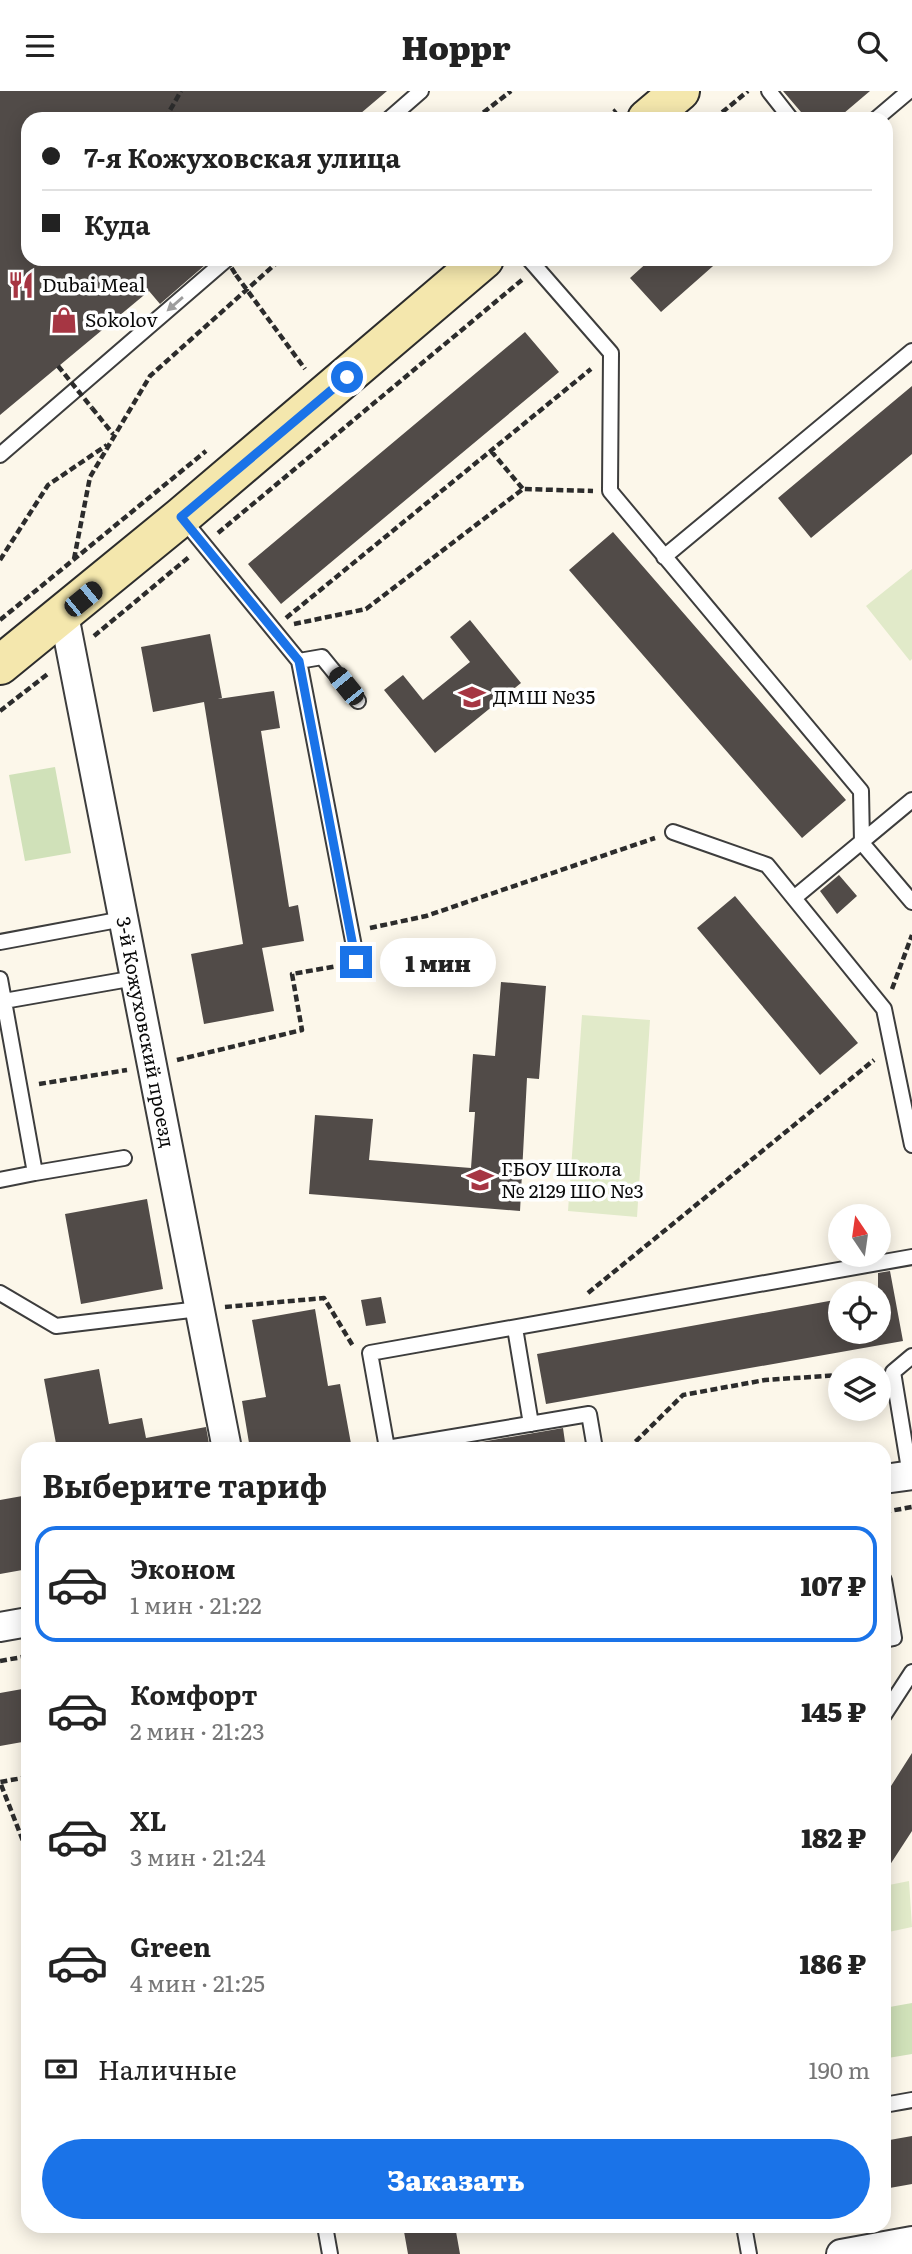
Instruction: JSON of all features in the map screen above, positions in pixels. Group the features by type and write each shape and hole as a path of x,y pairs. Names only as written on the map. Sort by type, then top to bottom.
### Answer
{"street":[{"path":"655,112 680,91"},
{"path":"0,665 64,615 193,531 477,266"},
{"name":"3-й Кожуховский проезд","path":"64,615 226,1442"},
{"path":"0,1627 21,1623"},
{"path":"841,2254 912,2241"}],"lane":[{"path":"397,112 421,91"},
{"path":"884,112 909,91"},
{"path":"771,92 786,112"},
{"path":"0,454 218,266"},
{"path":"536,266 611,353 610,491 861,791 862,843 912,902"},
{"path":"663,557 912,351"},
{"path":"193,531 299,661 356,962"},
{"path":"299,661 322,657 358,701"},
{"path":"794,898 912,800"},
{"path":"673,832 767,865 884,1009 912,1145"},
{"path":"0,942 123,919"},
{"path":"4,1001 135,978"},
{"path":"0,979 35,1173"},
{"path":"0,1180 124,1158"},
{"path":"386,1442 370,1353 912,1257"},
{"path":"0,1293 56,1326 200,1309"},
{"path":"515,1328 531,1424"},
{"path":"902,1476 893,1372 912,1356"},
{"path":"423,1442 589,1414 594,1442"},
{"path":"891,1621 894,1638 891,1639"},
{"path":"891,1704 912,1672"},
{"path":"891,2104 912,2100"},
{"path":"326,2233 330,2254"},
{"path":"745,2233 748,2254"}],"path":[{"path":"169,112 181,91"},
{"path":"484,112 511,91"},
{"path":"722,112 748,91"},
{"path":"230,266 305,369"},
{"path":"74,559 90,477 113,434 150,376 273,266"},
{"path":"0,711 72,655 193,531 529,266"},
{"path":"274,628 611,353"},
{"path":"58,366 113,434"},
{"path":"0,560 48,485 108,445"},
{"path":"491,451 523,489"},
{"path":"274,628 366,610 523,489 610,491"},
{"path":"350,932 426,916 673,832"},
{"path":"884,1009 912,935"},
{"path":"20,1087 152,1066 302,1030 292,974 356,962"},
{"path":"554,1321 891,1047"},
{"path":"200,1309 324,1298 376,1384"},
{"path":"635,1442 683,1395 765,1380 828,1376"},
{"path":"891,1511 912,1507"},
{"path":"0,1661 21,1657"},
{"path":"21,1778 0,1782 21,1836"}],"green space":[{"path":"912,569 912,659 910,661 866,606"},
{"path":"55,767 71,853 25,861 9,775"},
{"path":"582,1015 650,1020 637,1217 568,1211"},
{"path":"909,1881 912,1927 891,1932 891,1885"},
{"path":"912,2003 912,2054 891,2058 891,2007"}],"building":[{"path":"0,91 387,91 362,112 21,112 21,266 204,266 160,304 149,291 0,415"},
{"path":"783,91 870,91 845,112 801,112"},
{"path":"643,266 713,266 661,312 630,278"},
{"path":"525,332 559,372 281,604 248,564"},
{"path":"912,386 912,454 811,538 778,498"},
{"path":"613,532 846,800 802,838 569,570"},
{"path":"470,620 521,683 435,753 384,690 403,675 423,700 470,662 450,637"},
{"path":"210,634 222,698 218,699 274,691 280,728 261,731 289,907 298,905 304,941 262,948 274,1011 204,1024 191,954 243,944 204,702 153,712 141,647"},
{"path":"839,875 857,896 837,914 820,891"},
{"path":"735,896 858,1043 820,1075 697,928"},
{"path":"501,982 546,986 539,1079 527,1078 520,1211 309,1194 315,1115 373,1119 369,1160 471,1168 475,1112 469,1112 473,1054 495,1056"},
{"path":"147,1199 163,1289 81,1304 65,1214"},
{"path":"890,1271 903,1341 891,1343 891,1281 878,1281 878,1273"},
{"path":"381,1297 386,1323 366,1326 361,1300"},
{"path":"828,1301 828,1344 886,1344 546,1404 537,1354"},
{"path":"315,1309 328,1386 340,1384 351,1442 249,1442 242,1401 266,1397 252,1320"},
{"path":"99,1369 109,1424 142,1418 146,1438 206,1427 209,1442 56,1442 44,1379"},
{"path":"563,1428 565,1442 481,1442"},
{"path":"21,1496 21,1570 0,1574 0,1500"},
{"path":"21,1689 21,1742 0,1746 0,1693"},
{"path":"912,1753 912,1831 891,1863 891,1786"},
{"path":"912,2136 912,2184 891,2188 891,2140"},
{"path":"404,2233 456,2233 460,2254 408,2254"}],"place":[{"name":"Dubai Meal","path":"21,285"},
{"name":"Sokolov","path":"64,320"},
{"name":"ДМШ №35","path":"472,697"},
{"name":"ГБОУ Школа № 2129 ШО №3","path":"480,1180"}],"route":[{"path":"347,377 181,517 299,661 356,962"}]}
